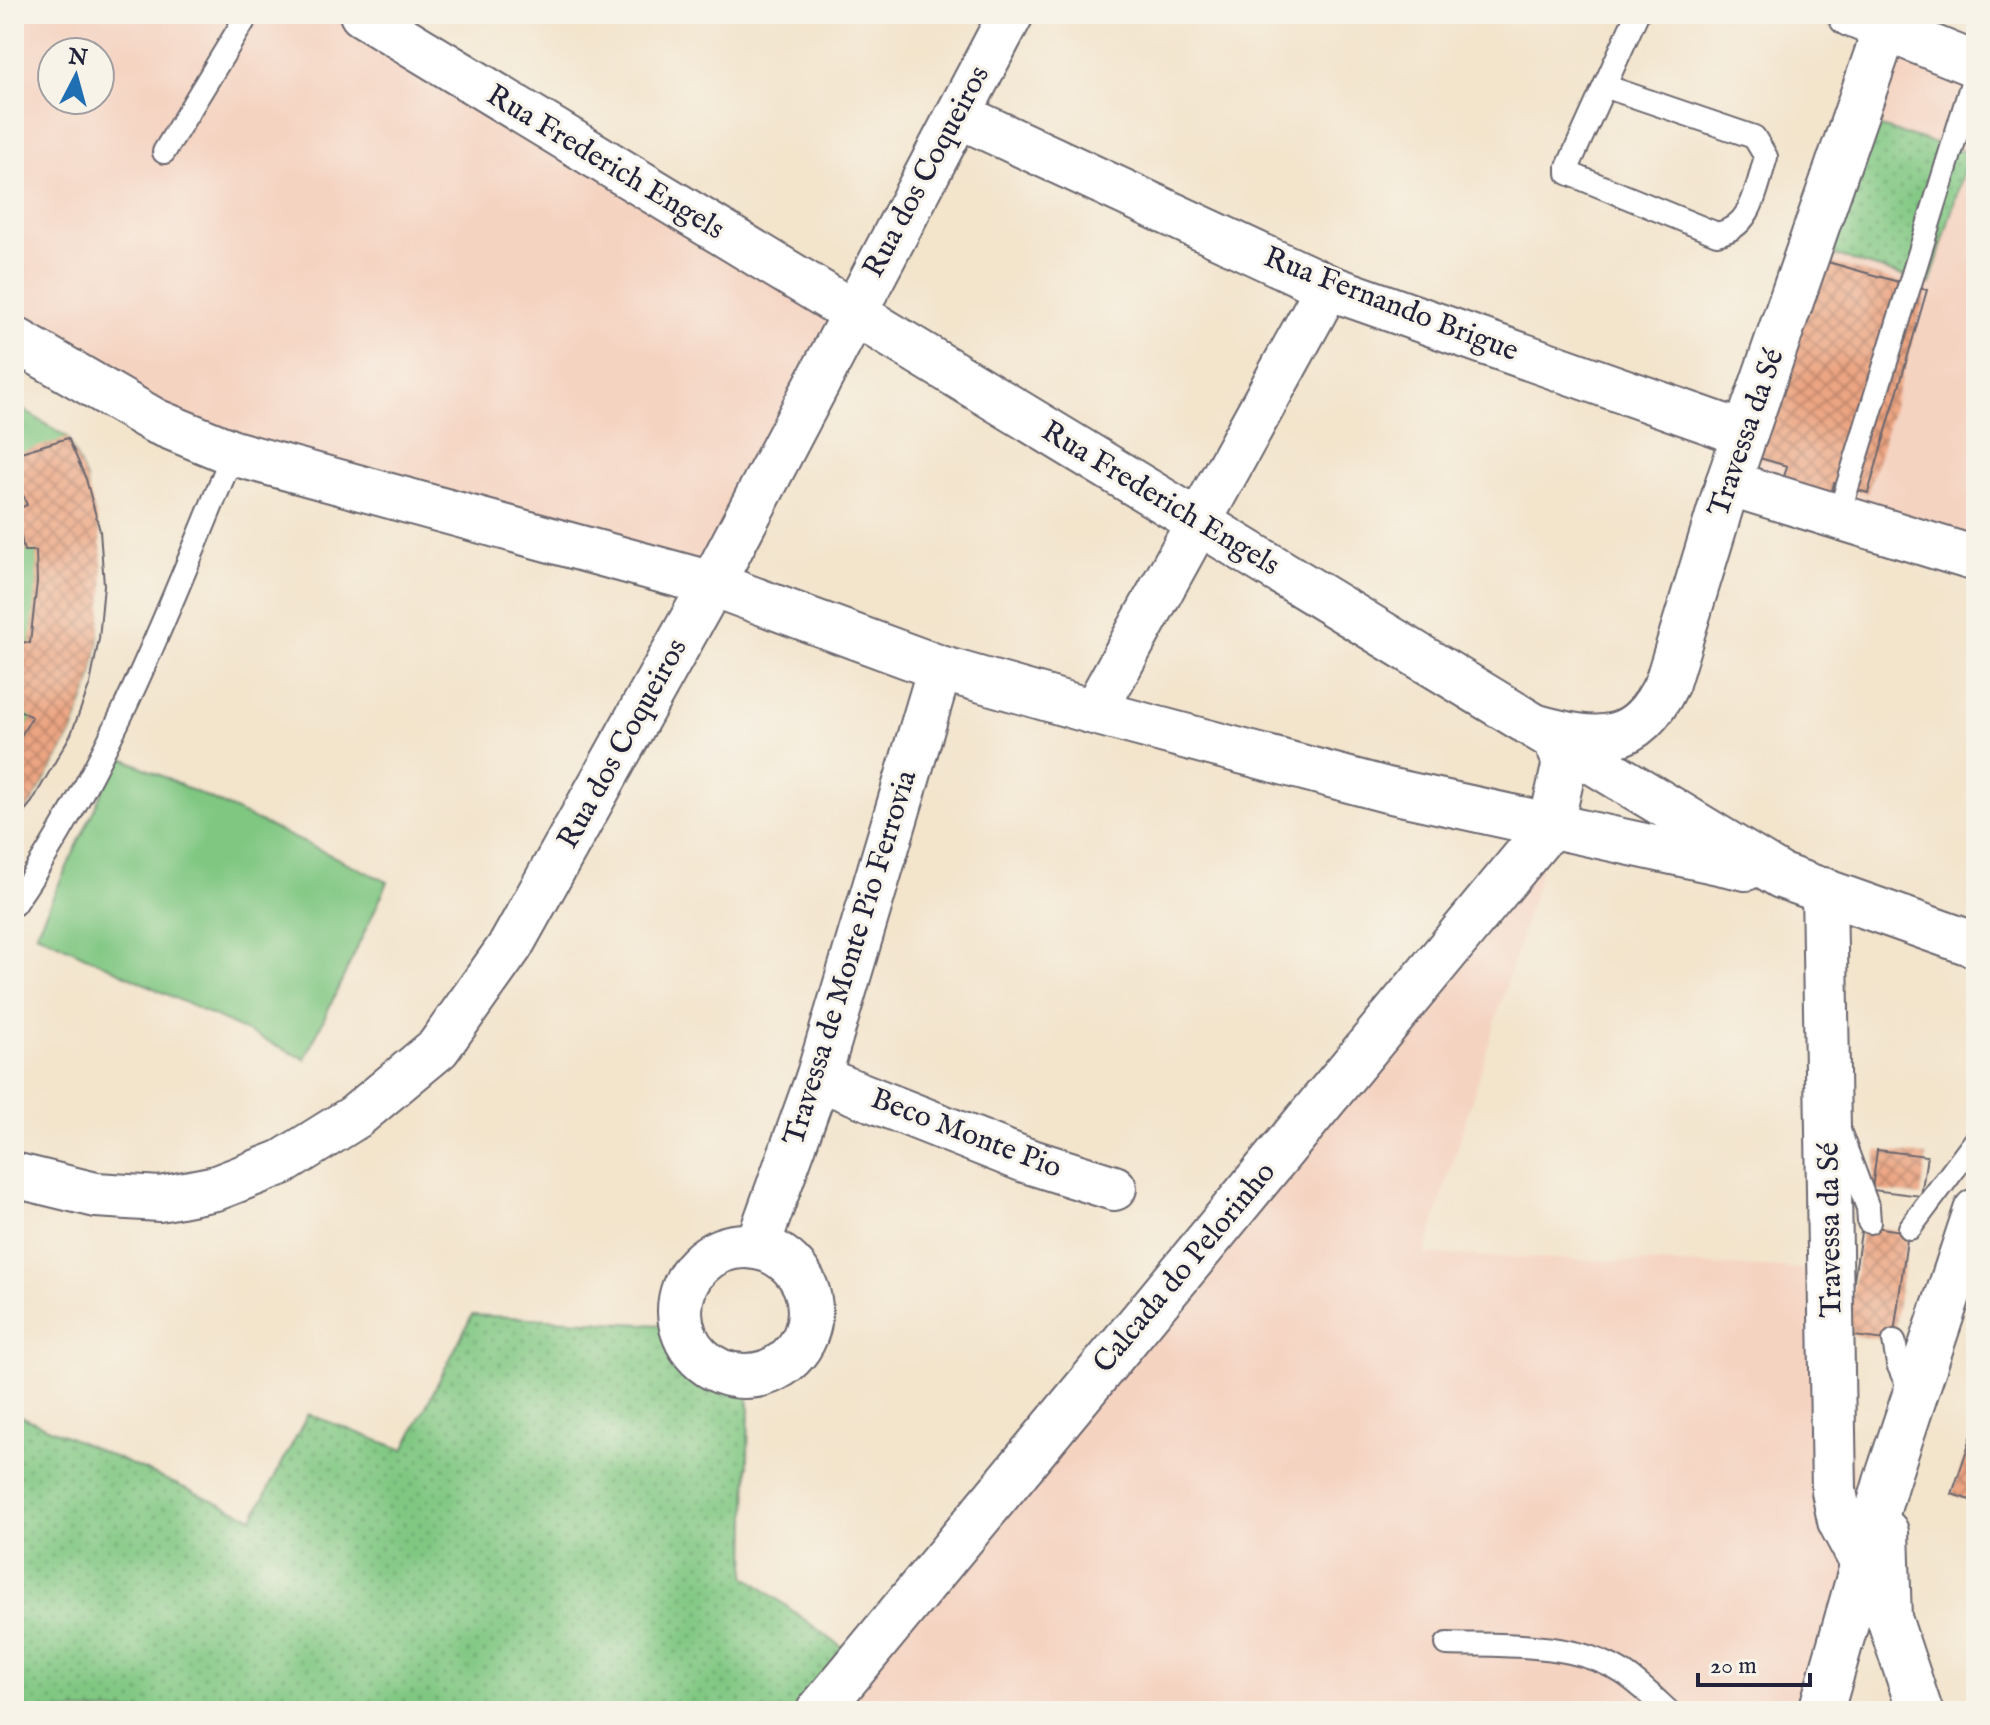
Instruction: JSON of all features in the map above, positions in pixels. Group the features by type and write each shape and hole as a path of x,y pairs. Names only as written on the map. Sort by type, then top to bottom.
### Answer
{"street":[{"name":"Rua Frederich Engels","path":"362,14 1781,876 1976,945"},
{"name":"Rua dos Coqueiros","path":"14,1175 71,1190 160,1199 216,1188 283,1162 355,1117 438,1048 511,945 712,584 958,115 1000,18"},
{"path":"1871,19 1976,68"},
{"name":"Travessa da Sé","path":"1544,732 1587,739 1605,738 1641,724 1667,683 1871,19"},
{"name":"Rua Fernando Brigue","path":"958,115 1328,287 1745,434"},
{"path":"1094,712 1328,287"},
{"path":"14,339 155,421 233,453 712,584 940,668 1387,790 1781,876"},
{"path":"1728,483 1976,559"},
{"name":"Travessa de Monte Pio Ferrovia","path":"757,1247 818,1078 940,668"},
{"path":"1544,732 1565,762 1551,825"},
{"name":"Calcada do Pelorinho","path":"819,1711 1551,825"},
{"name":"Travessa da Sé","path":"1824,890 1830,1106 1834,1491 1840,1521 1863,1564"},
{"name":"Beco Monte Pio","path":"818,1078 1025,1160 1114,1188"},
{"path":"1821,1711 1886,1482 1913,1401 1963,1295 1976,1211"},
{"path":"1886,1482 1889,1618 1920,1711"}],"lane":[{"path":"164,152 248,14"},
{"path":"1607,87 1754,137 1766,157 1744,221 1734,231 1717,234 1568,173 1637,14"},
{"path":"1838,517 1976,68"},
{"path":"14,904 45,859 128,699 233,453"},
{"path":"1830,1106 1868,1208 1869,1222"},
{"path":"1910,1228 1976,1140"},
{"path":"1833,1390 1854,1335"},
{"path":"1894,1341 1898,1364 1913,1401"},
{"path":"1804,1711 1821,1686 1841,1642"},
{"path":"1447,1644 1533,1647 1576,1656 1618,1670 1668,1711"}],"shaded area":[{"path":"14,14 363,14 852,313 712,584 236,447 14,339"},
{"path":"1885,30 1976,65 1976,559 1728,483"},
{"path":"1548,847 1425,1254 1831,1270 1863,1564 1804,1711 819,1711"}],"green space":[{"path":"1843,116 1969,153 1930,284 1804,246"},
{"path":"14,404 68,438 86,479 99,639 90,684 71,734 32,802 14,824"},
{"path":"119,756 388,882 305,1059 36,933"},
{"path":"472,1315 681,1326 691,1346 705,1359 743,1377 749,1404 746,1576 860,1661 819,1711 14,1711 14,1413 253,1518 308,1414 404,1450"}],"building":[{"path":"1803,255 1927,290 1868,493 1834,483 1830,498 1782,484 1787,466 1746,454"},
{"path":"68,438 86,479 100,531 104,585 99,639 90,684 71,734 32,802 14,824 14,747 32,717 14,707 14,647 16,641 30,643 37,582 36,551 24,551 15,510 27,505 14,473 14,454"},
{"path":"1877,1150 1927,1156 1921,1196 1872,1190"},
{"path":"1862,1225 1908,1232 1893,1341 1846,1335"},
{"path":"1976,1423 1976,1502 1952,1494"}]}
